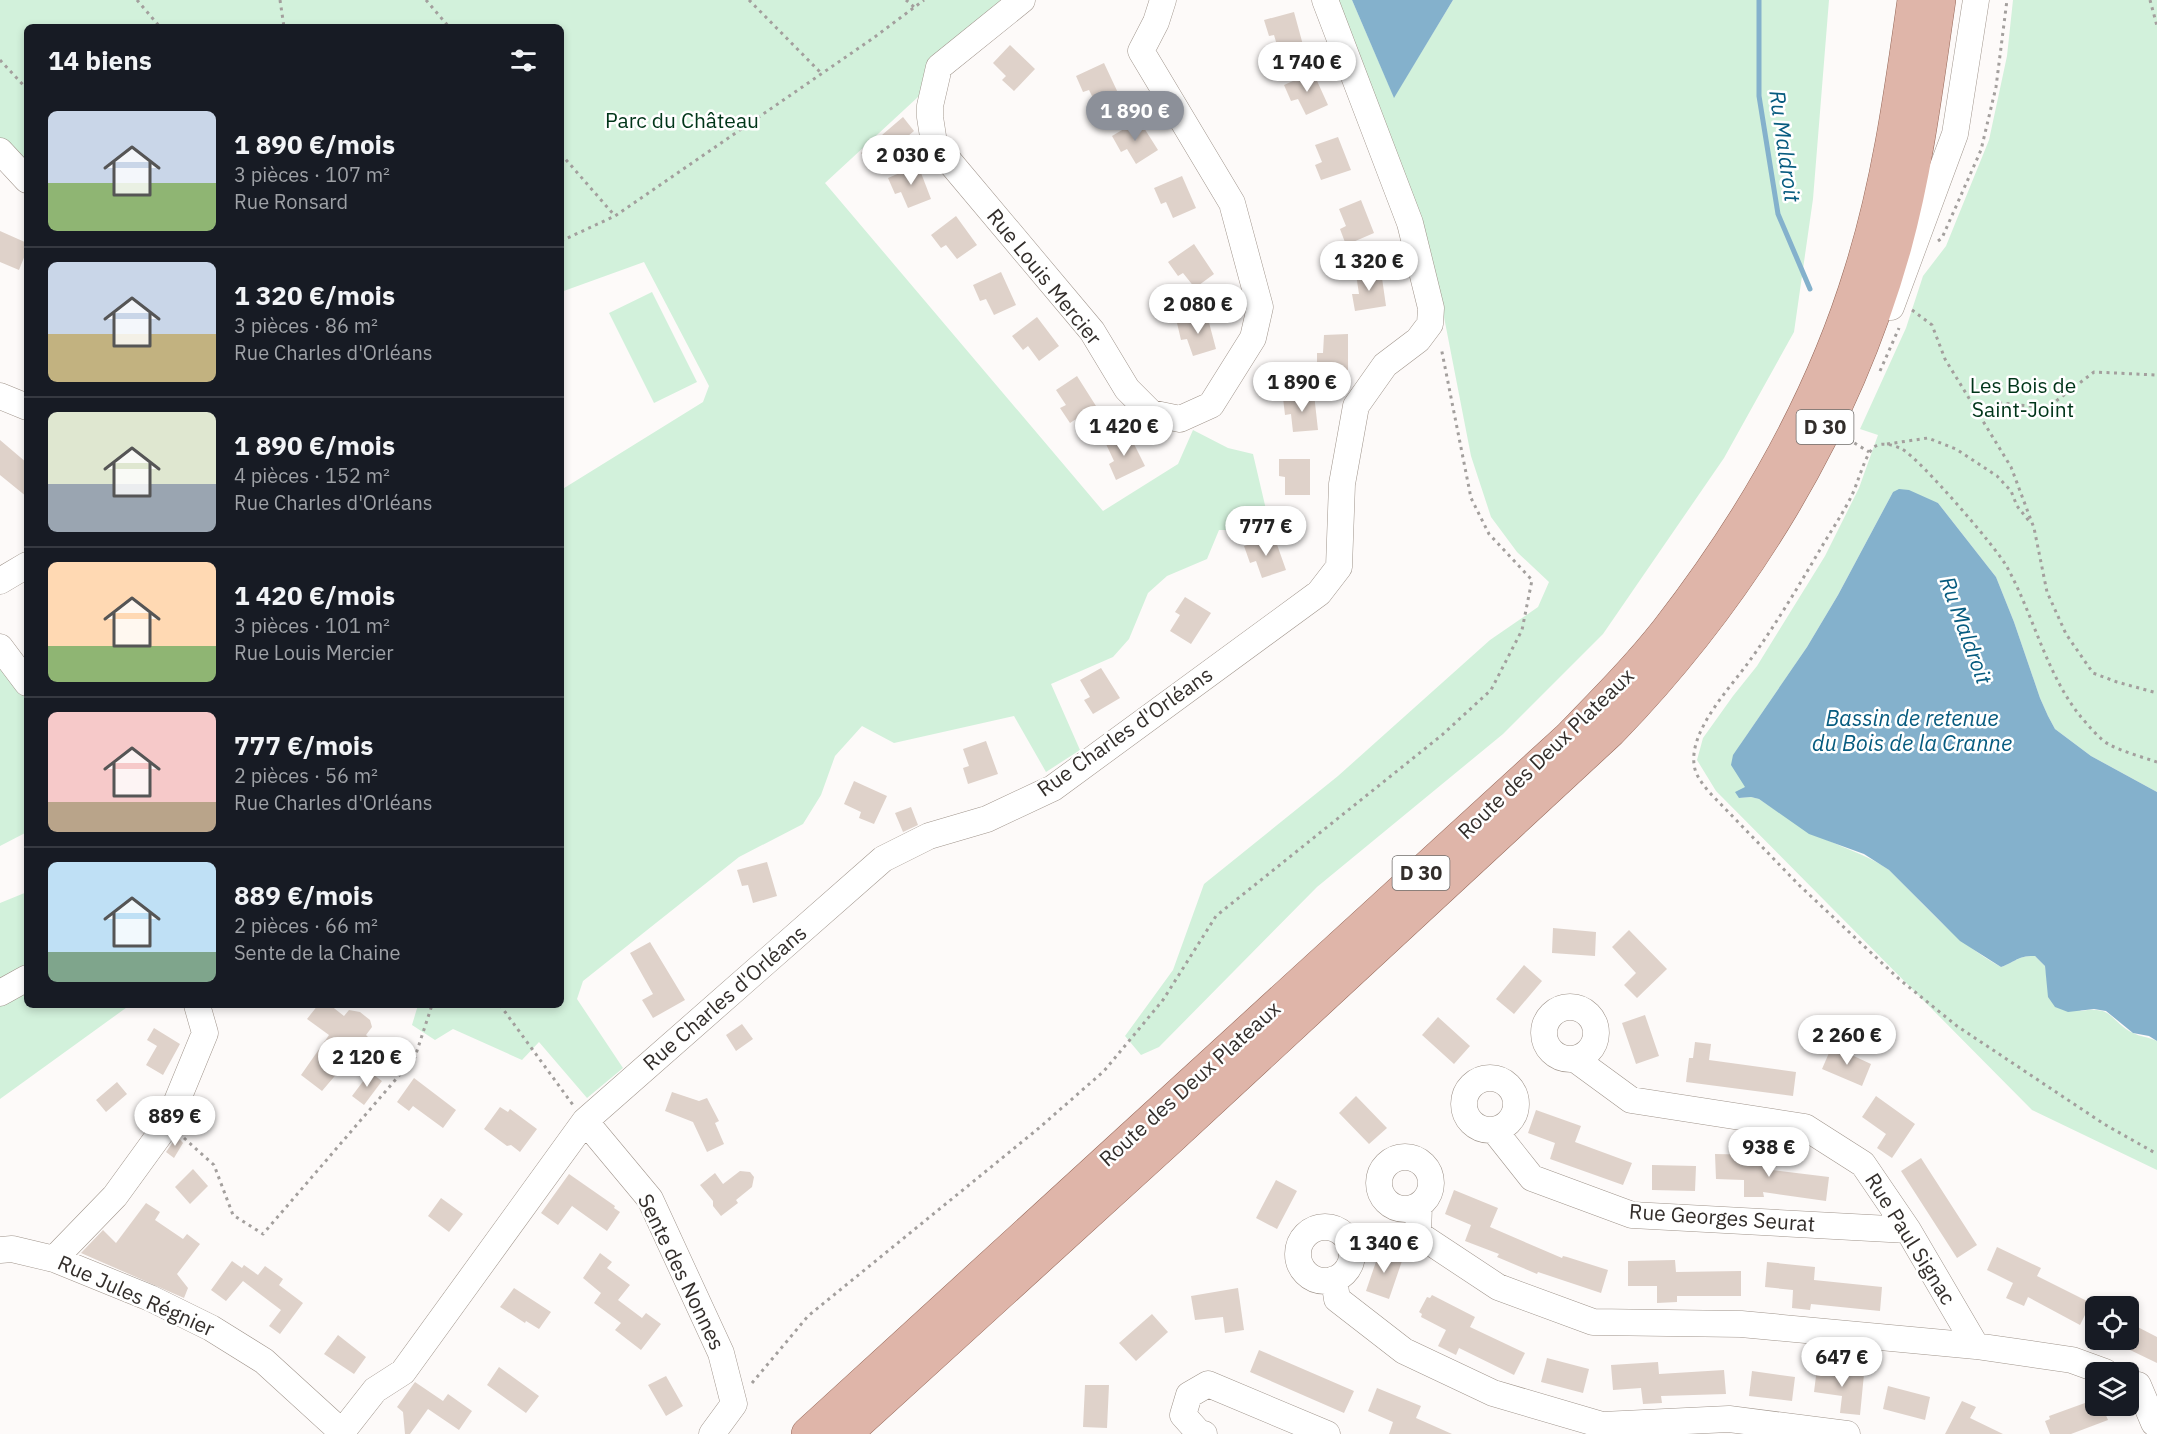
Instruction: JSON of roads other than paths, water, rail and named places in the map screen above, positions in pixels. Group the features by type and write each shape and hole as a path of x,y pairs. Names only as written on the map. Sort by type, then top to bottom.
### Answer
{"main road":[{"name":"Route des Deux Plateaux","path":"808,1434 1569,738 1620,685 1666,632 1722,557 1759,498 1782,457 1826,364 1861,270 1880,199 1898,112 1914,0"},
{"name":"Route des Deux Plateaux","path":"845,1434 1610,731 1647,693 1704,624 1747,564 1819,440 1874,311 1895,247 1911,179 1939,0"}],"street":[{"name":"Rue Louis Mercier","path":"1022,0 939,67 930,117 933,143 1092,331 1127,389 1151,413 1180,419 1211,405 1253,338 1260,307 1232,203 1141,51 1156,22 1163,0"},
{"name":"Rue Charles d'Orléans","path":"343,1433 375,1390 403,1372 585,1121 883,859 928,836 987,819 1053,788 1320,593 1339,567 1342,484 1356,406 1385,365 1418,340 1430,324 1431,308 1410,223 1325,0"},
{"path":"1898,112 1892,79 1902,0"},
{"path":"1790,492 1813,472 1844,415 1876,346 1955,134 1976,0"},
{"path":"0,151 24,177"},
{"path":"0,396 24,405"},
{"path":"0,581 24,567"},
{"path":"0,647 24,679"},
{"path":"0,993 24,980"},
{"path":"54,1259 115,1196 168,1123 205,1033 198,1008"},
{"name":"Rue Paul Signac","path":"1575,1059 1630,1100 1805,1127 1863,1164 1908,1230 1976,1346"},
{"name":"Sente des Nonnes","path":"585,1121 650,1199 722,1353 734,1404 712,1434"},
{"name":"Rue Georges Seurat","path":"1494,1130 1532,1178 1632,1215 1908,1230"},
{"path":"1419,1205 1418,1234 1498,1287 1593,1322 1741,1324 1976,1346 2072,1360 2085,1365"},
{"name":"Rue Jules Régnier","path":"0,1250 12,1250 54,1259 150,1298 211,1328 264,1361 343,1433"},
{"path":"1334,1279 1337,1299 1404,1351 1493,1393 1602,1425 1729,1419 1847,1434"},
{"path":"1204,1434 1200,1434 1183,1415 1189,1395 1208,1384 1327,1434"},
{"path":"2141,1388 2149,1427"}],"water":[{"path":"1352,0 1453,0 1394,98"},
{"name":"Bassin de retenue du Bois de la Cranne","path":"1899,489 1909,490 1938,503 1996,577 2040,698 2055,729 2091,756 2157,792 2157,1041 2149,1036 2133,1033 2106,1011 2094,1009 2068,1012 2055,1007 2048,997 2045,966 2035,956 2020,958 2001,967 1960,941 1889,870 1864,854 1809,834 1759,799 1739,798 1735,792 1745,787 1731,765 1733,755 1807,647 1838,595 1893,492"}],"waterway":[{"name":"Ru Maldroit","path":"1759,0 1759,96 1778,214 1810,289"}],"park label":[{"name":"Parc du Château","path":"682,121"},
{"name":"Les Bois de Saint-Joint","path":"2023,398"}]}
